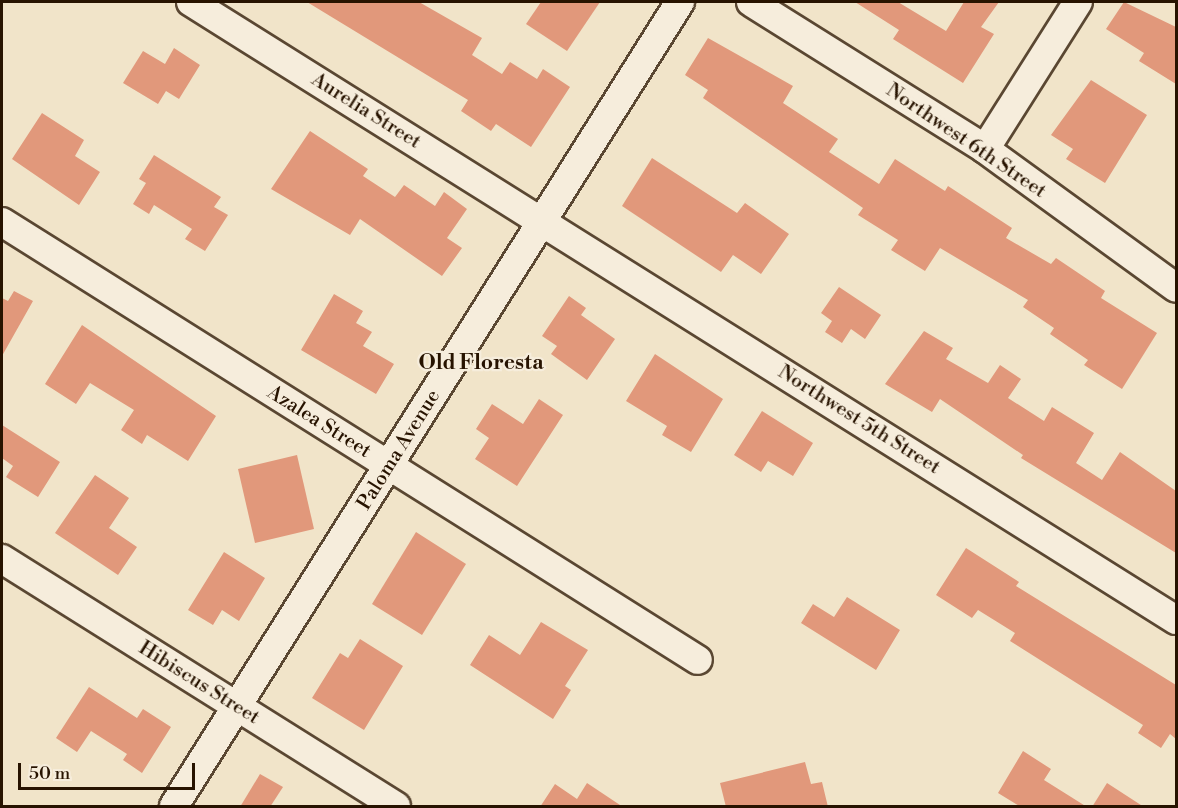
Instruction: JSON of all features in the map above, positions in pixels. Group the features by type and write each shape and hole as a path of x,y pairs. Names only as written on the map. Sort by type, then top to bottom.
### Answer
{"street":[{"name":"Aurelia Street","path":"191,2 542,221"},
{"name":"Paloma Avenue","path":"174,807 680,2"},
{"name":"Northwest 6th Street","path":"751,2 985,149 1176,288"},
{"path":"985,149 1078,2"},
{"name":"Northwest 5th Street","path":"542,221 1176,620"},
{"name":"Azalea Street","path":"2,222 698,660"},
{"name":"Hibiscus Street","path":"2,559 396,807"}],"building":[{"path":"307,2 419,2 482,38 472,55 502,74 510,62 537,79 543,69 570,87 531,147 496,124 491,131 461,111 468,100"},
{"path":"541,2 600,2 567,51 526,24"},
{"path":"855,2 898,2 946,31 964,2 999,2 981,27 994,34 963,83 893,39 899,30"},
{"path":"1124,2 1176,27 1176,84 1139,61 1144,53 1106,29"},
{"path":"708,38 793,86 783,103 838,139 829,152 879,184 895,159 945,191 948,186 1012,228 1006,238 1051,264 1056,258 1105,291 1101,298 1157,333 1122,389 1084,365 1088,360 1050,334 1054,328 1023,307 1028,300 940,248 925,271 891,250 898,240 858,215 863,208 703,98 708,90 685,75"},
{"path":"174,48 200,65 179,99 166,91 158,104 123,83 143,51 165,64"},
{"path":"1091,80 1147,115 1105,183 1066,159 1073,149 1051,135"},
{"path":"42,113 84,140 75,156 100,172 79,205 12,159"},
{"path":"310,131 368,169 363,176 395,197 404,185 435,206 444,192 467,209 447,238 462,248 442,276 360,219 350,235 271,189"},
{"path":"154,155 221,197 214,207 228,215 205,251 185,239 192,229 154,205 149,214 133,204 146,183 139,179"},
{"path":"652,158 737,213 745,203 789,234 761,274 733,255 721,272 622,206"},
{"path":"839,287 881,315 865,339 851,329 842,343 825,332 832,321 821,313"},
{"path":"14,291 33,301 2,356 2,298 8,301"},
{"path":"334,294 363,311 356,323 372,332 363,346 394,364 376,394 301,350"},
{"path":"569,296 586,308 581,315 615,339 587,380 551,354 557,346 542,336"},
{"path":"82,325 216,416 188,461 147,435 142,444 121,430 134,410 90,383 76,404 45,384"},
{"path":"924,331 953,348 946,359 988,383 1000,365 1021,379 1008,398 1044,421 1052,407 1094,433 1076,463 1102,480 1120,452 1176,491 1176,553 1021,458 1023,455 940,399 932,412 885,384"},
{"path":"655,354 723,399 691,452 662,435 667,426 626,401"},
{"path":"539,399 563,415 517,486 475,459 489,438 476,429 492,404 523,424"},
{"path":"762,411 813,443 793,476 768,461 761,472 734,455"},
{"path":"2,425 60,462 38,497 6,477 13,466 2,458"},
{"path":"297,455 314,529 255,543 238,469"},
{"path":"95,475 129,498 109,528 137,547 118,575 55,533"},
{"path":"416,532 466,564 422,635 372,604"},
{"path":"966,548 1019,582 1016,586 1176,685 1176,739 1170,734 1161,748 1138,733 1143,725 1010,641 1015,633 978,610 972,618 936,595"},
{"path":"224,552 265,578 239,621 222,610 213,625 188,610"},
{"path":"847,597 900,630 876,670 801,623 813,604 834,617"},
{"path":"541,622 588,650 565,686 571,690 553,719 470,665 489,635 520,655"},
{"path":"360,639 403,666 364,730 312,698 340,653 348,658"},
{"path":"89,687 137,718 143,709 171,727 142,773 123,760 127,754 91,731 77,752 56,738"},
{"path":"1023,751 1051,769 1044,780 1087,807 1021,807 998,793"},
{"path":"805,762 811,784 822,782 828,807 726,807 720,783"},
{"path":"260,774 283,787 270,807 240,807"},
{"path":"587,783 623,807 540,807 555,784 577,799"},
{"path":"1107,783 1144,807 1092,807"}],"district":[{"name":"Old Floresta","path":"481,363"}]}
